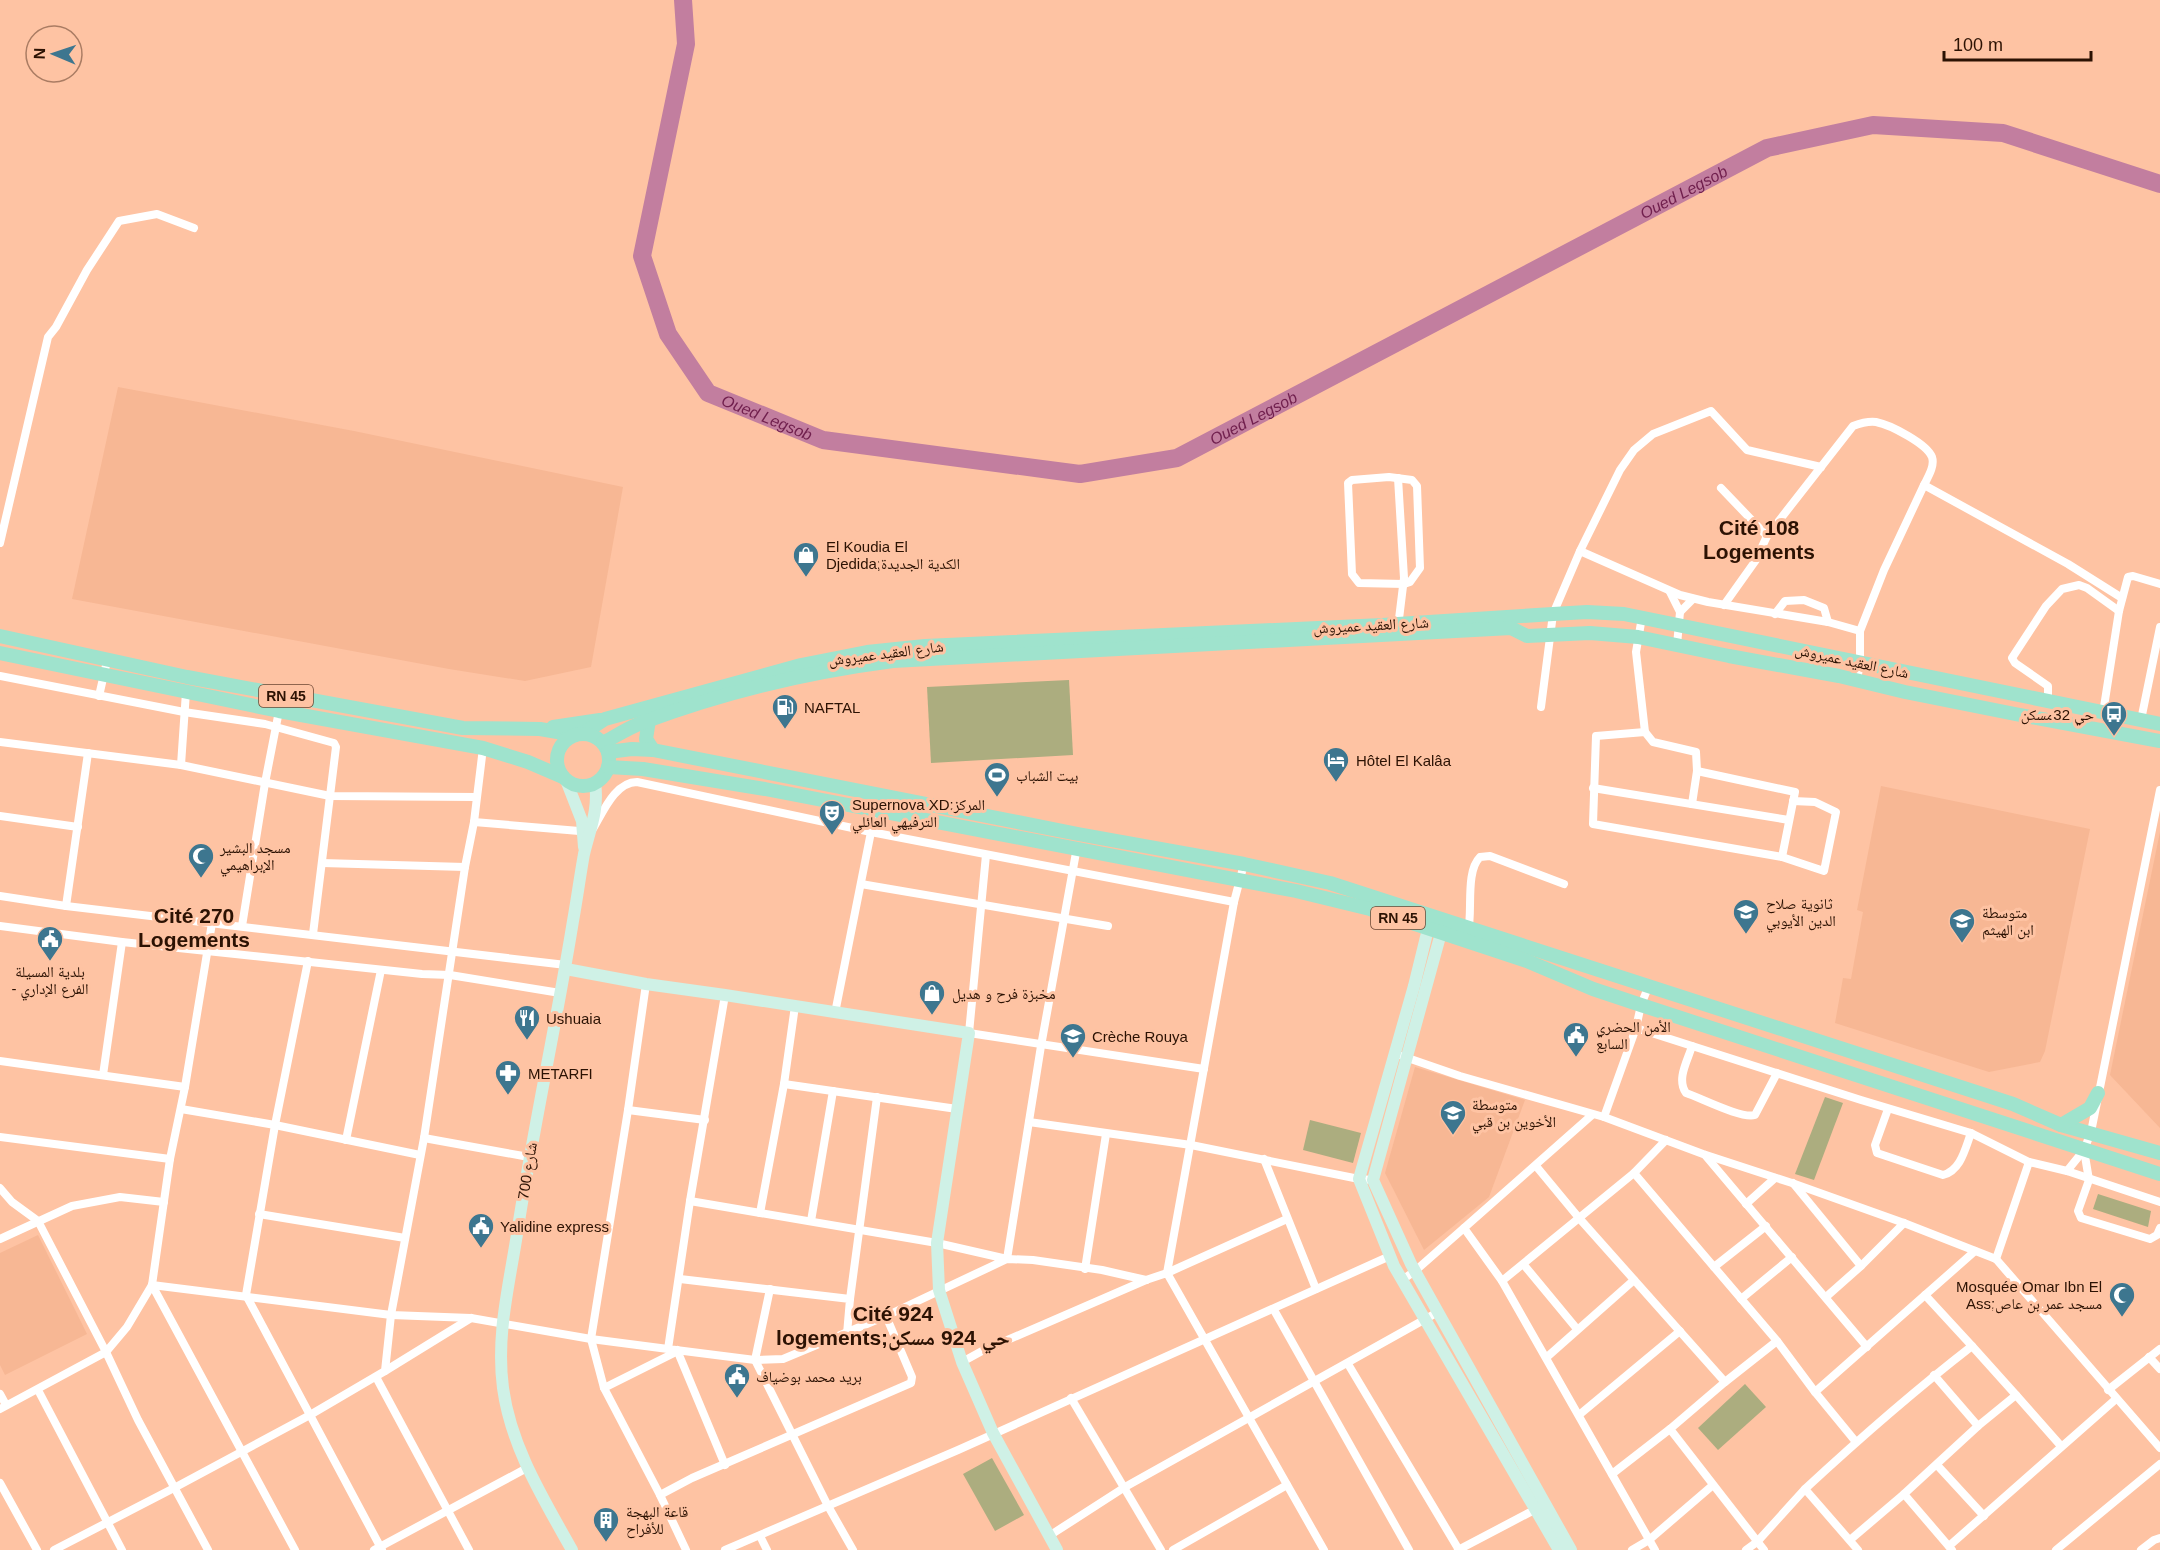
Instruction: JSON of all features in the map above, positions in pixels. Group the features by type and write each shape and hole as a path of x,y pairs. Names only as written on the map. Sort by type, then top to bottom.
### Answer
{"main road":[{"name":"شارع العقيد عميروش","path":"1398,630 1553,614 1598,613 1679,618 1860,663 2160,724"},
{"name":"شارع العقيد عميروش","path":"580,734 605,719 801,665 867,652 949,645 1510,628 1527,636 1590,633 1638,637 2160,741"},
{"name":"RN 45","path":"0,636 107,661 336,706 463,728 540,729 580,734"},
{"name":"شارع العقيد عميروش","path":"605,747 649,720 799,676 847,667 893,661 1204,639"},
{"path":"63,666 67,650"},
{"name":"RN 45","path":"0,653 279,711 483,748 528,762 564,778"},
{"path":"1905,692 1908,673"},
{"path":"540,729 605,719"},
{"path":"649,720 646,739 653,750"},
{"path":"564,778 583,786 595,783 605,774 608,767 605,747 591,735 580,734 567,738 558,752 557,761 564,778 582,821 587,831"},
{"name":"RN 45","path":"605,747 653,750 1078,834 1244,864 1330,883 1468,934 1649,986 2013,1104 2061,1125 2160,1153"},
{"name":"RN 45","path":"608,767 673,774 872,809 1239,879 1370,909 1434,931 1468,934 1593,989 2160,1174"},
{"path":"587,831 596,808 595,783"},
{"name":"شارع 700","path":"572,1550 527,1468 511,1425 503,1389 501,1357 502,1323 529,1157 566,967 587,831"},
{"path":"1434,931 1395,1053 1359,1179 1402,1280 1540,1506 1571,1550"},
{"path":"1434,931 1407,1059 1373,1180 1415,1271 1540,1506 1559,1550"},
{"path":"566,967 646,984 725,994 969,1034 937,1243 939,1290 962,1362 993,1433 1057,1550"},
{"path":"1701,1026 1707,1006"},
{"path":"2061,1125 2090,1108 2098,1093"}],"street":[{"path":"0,543 48,337 56,327 87,270 119,221 157,214 194,228"},
{"path":"1541,707 1553,614 1580,551 1620,470 1634,450 1653,434 1707,411 1713,412 1747,450 1821,467"},
{"path":"1725,605 1756,560 1767,536 1853,426 1868,421 1897,429 1927,449 1933,459 1932,468 1884,570 1860,631 1860,663 1857,680"},
{"path":"1398,478 1404,585 1398,630"},
{"path":"1398,478 1412,480 1417,486 1420,568 1416,576 1404,585 1359,583 1352,573 1348,483 1352,480 1398,478"},
{"path":"1924,484 2068,564 2122,598"},
{"path":"1721,488 1767,536"},
{"path":"1580,551 1670,592 1725,605 1828,622 1860,631"},
{"path":"2103,712 2119,611 2128,577 2160,584"},
{"path":"2048,702 2048,686 2015,663 2012,658 2046,606 2062,589 2079,585 2087,588 2119,611"},
{"path":"1670,592 1679,618 1677,645"},
{"path":"1679,618 1693,598"},
{"path":"1775,614 1785,601 1804,600 1824,608 1828,622"},
{"path":"1642,617 1636,652 1646,732 1653,742 1696,752 1697,771 1692,804"},
{"path":"2141,720 2160,627"},
{"path":"99,696 107,661"},
{"path":"0,676 184,712 277,727 334,743 336,747 313,934"},
{"path":"181,765 186,692"},
{"path":"243,926 265,783 279,711"},
{"path":"1646,732 1596,736 1593,824 1782,857 1824,872 1836,812 1815,802 1793,801"},
{"path":"0,742 181,765 330,796 476,797"},
{"path":"385,1371 391,1315 424,1138 465,867 474,822 483,748"},
{"path":"66,906 88,753"},
{"path":"1697,771 1795,792 1782,857"},
{"path":"474,822 587,831 618,789 630,782 637,782 871,832 1234,902"},
{"path":"1593,788 1789,820"},
{"path":"2067,1171 2084,1150 2091,1132 2156,827 2160,790"},
{"path":"836,1013 871,832 872,809"},
{"path":"0,816 78,828"},
{"path":"1007,1259 1078,834"},
{"path":"986,855 969,1034 1204,1069"},
{"path":"1468,934 1472,875 1474,865 1480,856 1490,856 1564,884"},
{"path":"322,863 465,867"},
{"path":"1244,864 1234,902 1167,1273 1323,1550"},
{"path":"861,884 1108,926"},
{"path":"0,896 66,906 453,950 566,967"},
{"path":"0,1394 3,1407 106,1352 127,1327 152,1285 170,1159 212,923"},
{"path":"0,926 122,942 381,970 450,975 560,993"},
{"path":"104,1075 122,942"},
{"path":"308,961 275,1125 246,1295 379,1549 527,1468"},
{"path":"346,1140 381,970"},
{"path":"646,984 591,1339 604,1388 687,1550"},
{"path":"1604,1117 1649,986"},
{"path":"725,994 690,1202 674,1350 725,1465"},
{"path":"760,1214 784,1084 795,1006"},
{"path":"1636,1028 1971,1133 2029,1162 2067,1171 2160,1202"},
{"path":"1692,1046 1681,1081 1683,1089 1686,1093 1741,1114 1755,1115 1777,1073"},
{"path":"1395,1053 1407,1059 1604,1117 1703,1154 1904,1223 1996,1259 2160,1448"},
{"path":"0,1062 184,1087"},
{"path":"784,1084 957,1109"},
{"path":"811,1221 832,1091"},
{"path":"847,1334 877,1097"},
{"path":"1888,1108 1875,1145 1877,1153 1944,1175 1956,1168 1971,1133"},
{"path":"180,1109 275,1125 420,1155"},
{"path":"628,1110 705,1120"},
{"path":"1402,1280 1592,1115"},
{"path":"1029,1122 1191,1145 1373,1180"},
{"path":"1085,1269 1106,1134"},
{"path":"0,1137 170,1159"},
{"path":"424,1138 529,1157"},
{"path":"1502,1281 1634,1173 1666,1140"},
{"path":"2084,1150 2089,1180 2078,1211 2080,1218 2150,1239 2157,1235 2160,1228"},
{"path":"1703,1154 1867,1347"},
{"path":"1264,1159 1316,1289"},
{"path":"1996,1259 2029,1162"},
{"path":"1536,1166 1579,1218 1725,1382"},
{"path":"1634,1173 1777,1341 1856,1442"},
{"path":"1746,1204 1775,1178"},
{"path":"1792,1183 1862,1266"},
{"path":"0,1188 38,1221 208,1550"},
{"path":"0,1239 72,1206 103,1199 130,1198 164,1202"},
{"path":"690,1202 937,1243 1007,1259 1033,1260 1102,1270 1146,1280"},
{"path":"259,1214 405,1238"},
{"path":"962,1362 982,1351 1167,1273 1287,1219"},
{"path":"1826,1297 1862,1266 1904,1223"},
{"path":"1714,1268 1766,1226"},
{"path":"1464,1228 1502,1281 1655,1550"},
{"path":"1815,1392 1975,1251"},
{"path":"725,1550 958,1450 1390,1256"},
{"path":"1741,1299 1792,1257"},
{"path":"152,1285 391,1315 471,1318 591,1339 755,1360 783,1359 847,1334 1007,1259"},
{"path":"1524,1265 1578,1329"},
{"path":"680,1279 850,1299"},
{"path":"1547,1357 1634,1280"},
{"path":"152,1285 295,1550"},
{"path":"770,1289 755,1360 828,1506 853,1550"},
{"path":"1925,1295 2061,1446"},
{"path":"1274,1310 1409,1550"},
{"path":"1049,1536 1125,1487 1438,1312"},
{"path":"660,1495 913,1381 886,1316"},
{"path":"54,1550 309,1415 376,1377 471,1318"},
{"path":"1579,1415 1680,1331"},
{"path":"1612,1474 1777,1341"},
{"path":"1746,1550 1757,1542 1805,1489 1856,1442 1934,1375 1972,1346"},
{"path":"2108,1390 2160,1348"},
{"path":"604,1388 674,1350"},
{"path":"2149,1357 2160,1369"},
{"path":"1348,1364 1458,1550 1540,1506"},
{"path":"1934,1375 1978,1426"},
{"path":"376,1377 469,1550"},
{"path":"38,1390 122,1550"},
{"path":"1850,1540 2016,1395"},
{"path":"1071,1398 1161,1550"},
{"path":"1904,1494 1951,1548 2061,1446 2116,1399"},
{"path":"1670,1429 1764,1550"},
{"path":"2056,1550 2160,1464"},
{"path":"1937,1465 1984,1516"},
{"path":"0,1483 37,1550"},
{"path":"1173,1550 1287,1485"},
{"path":"1632,1550 1649,1540 1713,1485"},
{"path":"1805,1489 1858,1550"},
{"path":"760,1536 767,1550"},
{"path":"2141,1550 2160,1538"}],"shaded area":[{"path":"118,387 354,431 623,487 591,667 525,681 72,599"},
{"name":"متوسطة ابن الهيثم","path":"1881,786 2090,829 2045,1051 2040,1062 1989,1072 1835,1023 1843,978 1851,979 1863,912 1857,910"},
{"path":"2160,832 2160,1128 2110,1075"},
{"name":"متوسطة الأخوين بن قبي","path":"1415,1067 1525,1100 1489,1197 1424,1250 1385,1173"},
{"path":"38,1235 87,1334 5,1375 0,1365 0,1253"}],"green space":[{"path":"1069,680 1073,755 931,763 927,687"},
{"path":"1825,1097 1843,1103 1814,1180 1795,1174"},
{"path":"1310,1120 1361,1133 1353,1163 1303,1150"},
{"path":"2098,1194 2151,1211 2148,1227 2093,1209"},
{"path":"1745,1384 1766,1407 1718,1450 1698,1428"},
{"path":"992,1458 1024,1515 995,1531 963,1474"}],"waterway":[{"name":"Oued Legsob","path":"683,0 686,44 642,256 668,334 708,393 823,440 1080,474 1177,458 1767,148 1873,125 2003,133 2160,184"}],"place":[{"name":"El Koudia El Djedida;الكدية الجديدة","path":"806,578"},
{"name":"NAFTAL","path":"785,730"},
{"name":"حي 32مسكن","path":"2114,737"},
{"name":"Hôtel El Kalâa","path":"1336,783"},
{"name":"بيت الشباب","path":"997,798"},
{"name":"Supernova XD;المركز الترفيهي العائلي","path":"832,836"},
{"name":"مسجد البشير الإبراهيمي","path":"201,879"},
{"name":"ثانوية صلاح الدين الأيوبي","path":"1746,935"},
{"name":"متوسطة ابن الهيثم","path":"1962,944"},
{"name":"بلدية المسيلة - الفرع الإداري","path":"50,962"},
{"name":"مخبزة فرح و هديل","path":"932,1016"},
{"name":"Ushuaia","path":"527,1041"},
{"name":"الأمن الحضري السابع","path":"1576,1058"},
{"name":"Crèche Rouya","path":"1073,1059"},
{"name":"METARFI","path":"508,1096"},
{"name":"متوسطة الأخوين بن قبي","path":"1453,1136"},
{"name":"Yalidine express","path":"481,1249"},
{"name":"Mosquée Omar Ibn El Ass;مسجد عمر بن عاص","path":"2122,1318"},
{"name":"بريد محمد بوضياف","path":"737,1399"},
{"name":"قاعة البهجة للأفراح","path":"606,1543"}],"district":[{"name":"Cité 108 Logements","path":"1759,539"},
{"name":"Cité 270 Logements","path":"194,927"},
{"name":"Cité 924 logements;حي 924 مسكن","path":"893,1325"}]}
